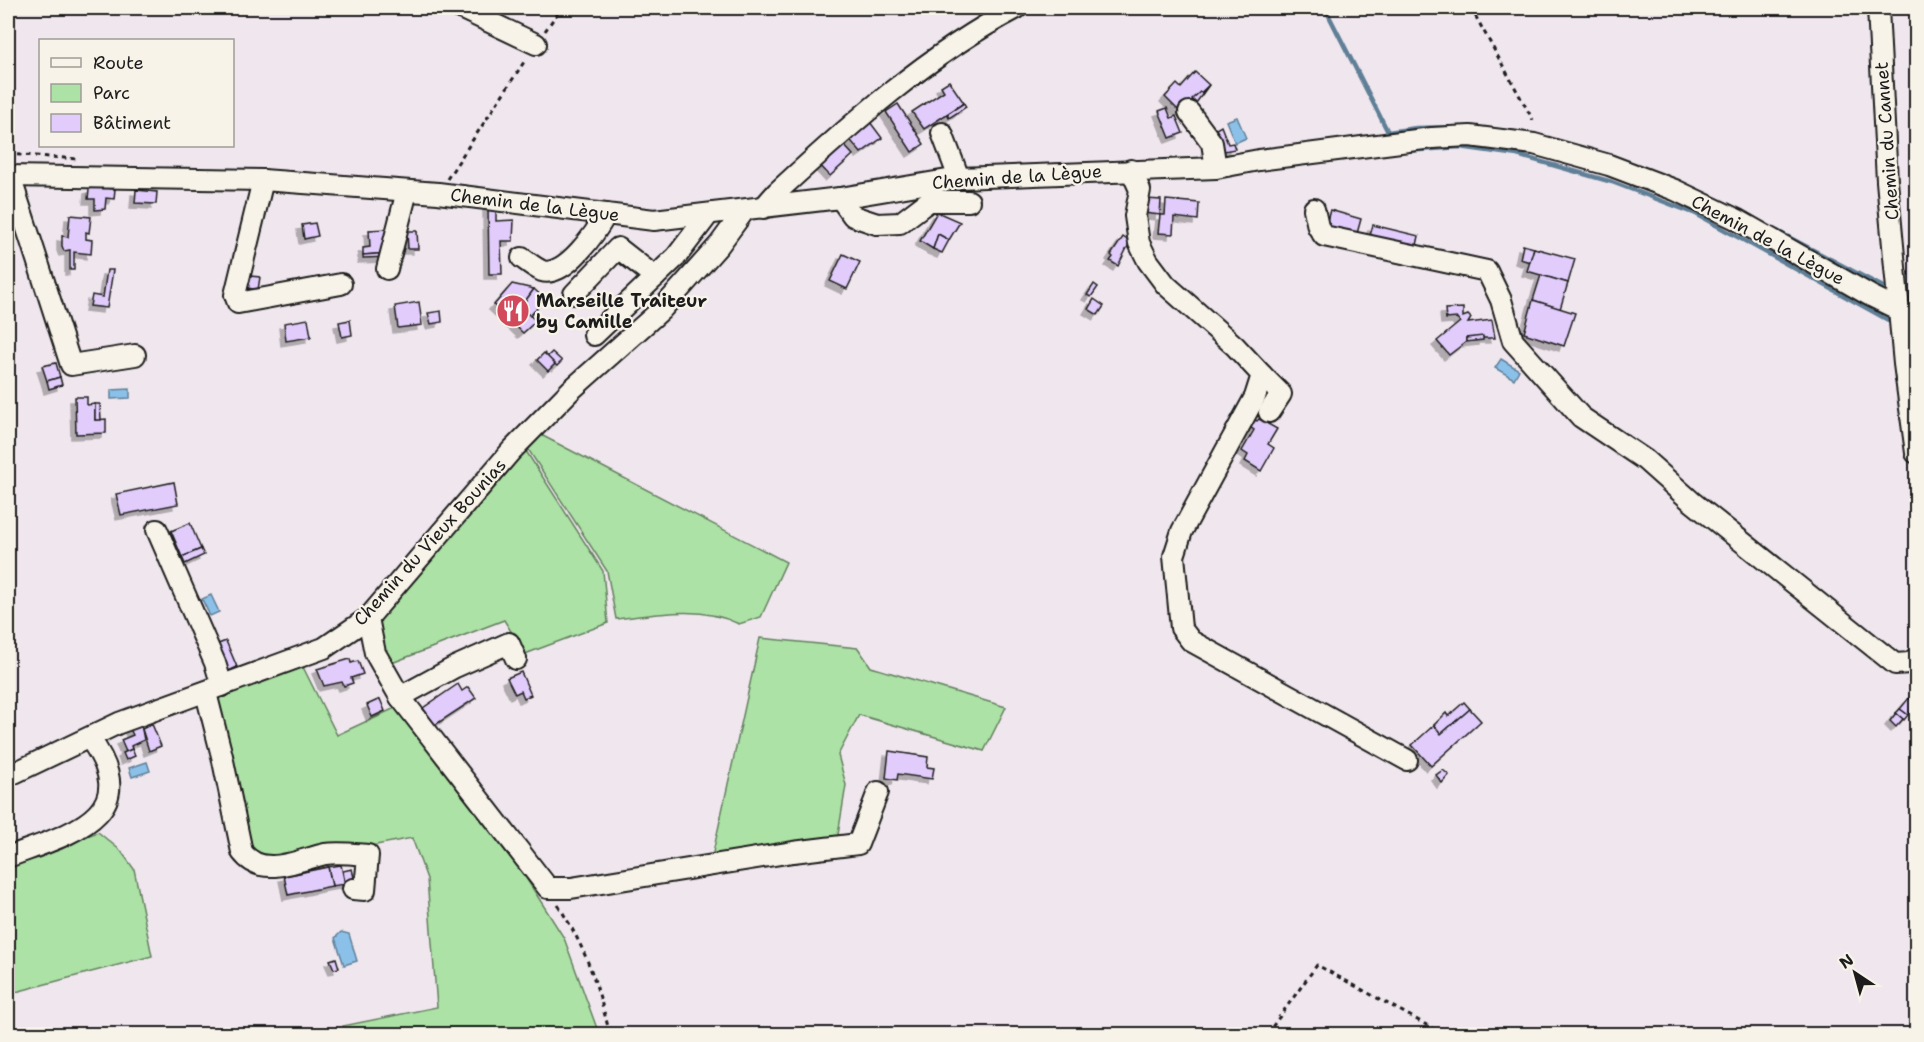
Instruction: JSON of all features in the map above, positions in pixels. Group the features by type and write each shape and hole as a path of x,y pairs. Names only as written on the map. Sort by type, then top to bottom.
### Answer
{"street":[{"path":"460,8 536,44"},
{"name":"Chemin du Vieux Bounias","path":"8,776 90,739 119,723 324,648 368,618 511,451 572,390 661,310 753,210 777,192 879,100 975,30 1017,8"},
{"name":"Chemin du Cannet","path":"1878,8 1887,181 1909,315 1904,364 1917,453"},
{"path":"1189,112 1212,143 1216,168"},
{"path":"942,133 959,178"},
{"name":"Chemin de la Lègue","path":"9,176 263,180 438,193 654,220 753,210 959,178 1216,168 1259,160 1432,138 1470,136 1534,144 1610,165 1675,190 1736,219 1909,315"},
{"path":"1131,170 1140,190 1135,216 1139,243 1148,261 1166,285 1235,346 1281,394 1269,412"},
{"path":"9,176 71,365 135,356"},
{"path":"263,180 235,295 238,303 341,284"},
{"path":"387,269 407,190"},
{"path":"840,198 853,216 877,224 900,223 928,201 969,201"},
{"path":"1314,209 1318,227 1324,236 1487,272 1501,300 1513,340 1581,417 1645,460 1691,501 1895,664 1910,663 1917,658"},
{"path":"522,258 543,271 556,271 593,237 606,214"},
{"path":"594,335 676,257 708,215"},
{"path":"574,294 618,248 655,277"},
{"path":"1262,375 1255,397 1182,531 1174,556 1181,628 1191,641 1407,760"},
{"path":"157,530 215,663 214,690 222,756 242,852 250,862 262,866 297,863 327,854 368,855 365,890 352,889"},
{"path":"368,618 375,653 400,697 548,888 571,888 793,852 858,844 878,792"},
{"path":"400,697 455,667 509,643 516,659"},
{"path":"8,856 82,829 103,810 110,783 103,756 90,739"}],"path":[{"path":"438,193 561,8"},
{"path":"1471,8 1533,120"},
{"path":"548,888 578,937 593,969 610,1035"},
{"path":"1268,1035 1317,965 1443,1035"}],"green space":[{"path":"541,435 786,562 761,617 739,624 710,614 679,612 616,619 607,571 526,446"},
{"path":"524,448 603,571 608,623 525,654 504,620 389,664 379,652 375,617"},
{"path":"760,638 858,648 871,667 1006,707 984,751 859,715 838,755 846,785 837,841 712,857"},
{"path":"302,665 337,735 395,708 526,878 564,938 599,1034 345,1034 343,1026 437,1007 427,879 412,838 371,846 258,858 243,829 214,697"},
{"path":"98,832 121,851 134,869 152,956 8,994 8,865"}],"water":[{"path":"1237,117 1246,138 1235,143 1226,121"},
{"path":"1501,359 1519,370 1514,379 1495,368"},
{"path":"130,389 130,398 111,399 111,390"},
{"path":"211,595 219,612 210,616 202,599"},
{"path":"147,762 150,771 132,777 129,768"},
{"path":"341,932 349,934 357,961 344,965 335,938"}],"building":[{"path":"1195,72 1209,85 1180,112 1165,97 1177,84 1181,88"},
{"path":"949,81 964,103 924,129 912,112 944,91 941,86"},
{"path":"1209,85 1196,103 1192,99"},
{"path":"964,103 966,107 949,118 947,114"},
{"path":"898,104 924,144 912,152 886,112"},
{"path":"1167,108 1171,118 1176,116 1183,133 1170,138 1159,111"},
{"path":"870,122 882,138 861,153 848,137"},
{"path":"1221,126 1228,144 1233,143 1235,149 1224,151 1216,129"},
{"path":"842,143 853,155 830,176 819,164"},
{"path":"95,187 115,189 114,199 106,198 105,209 95,210 95,199 88,199 89,189"},
{"path":"136,190 157,192 156,204 135,203"},
{"path":"1146,199 1161,200 1160,215 1144,213"},
{"path":"1166,200 1199,203 1198,220 1174,217 1173,234 1158,233 1160,215 1165,215"},
{"path":"488,206 496,207 496,221 514,220 513,241 501,241 502,274 489,274"},
{"path":"1330,210 1361,219 1356,237 1325,228"},
{"path":"937,212 960,222 949,240 938,234 933,249 920,241"},
{"path":"70,215 91,217 86,239 92,240 91,254 74,252 74,270 70,270 70,250 64,251 62,246 62,236 68,237"},
{"path":"315,223 318,236 304,239 302,225"},
{"path":"1373,225 1419,236 1416,250 1369,239"},
{"path":"387,229 390,253 363,255 363,248 370,247 369,230"},
{"path":"407,231 417,231 418,249 408,249"},
{"path":"938,234 949,240 942,253 933,249"},
{"path":"1123,237 1130,242 1118,266 1110,261 1113,257 1111,255"},
{"path":"1523,245 1534,248 1530,262 1520,259"},
{"path":"1534,248 1575,259 1568,283 1527,271"},
{"path":"390,253 390,257 363,258 363,255"},
{"path":"843,254 860,262 847,289 830,281"},
{"path":"107,270 113,270 107,308 90,306 92,295 103,297"},
{"path":"1541,275 1568,283 1560,309 1533,300"},
{"path":"250,276 260,277 258,290 248,288"},
{"name":"Marseille Traiteur by Camille","path":"512,284 534,289 521,307 536,321 523,333 494,305"},
{"path":"1094,284 1098,287 1091,297 1087,295"},
{"path":"534,289 545,299 530,316 521,307"},
{"path":"1094,299 1104,306 1098,315 1088,309"},
{"path":"1533,300 1575,313 1564,346 1524,333"},
{"path":"419,302 422,325 398,328 395,306"},
{"path":"1463,308 1463,317 1468,315 1471,318 1468,323 1492,320 1495,338 1466,338 1466,342 1449,355 1437,341 1460,322 1457,318 1446,319 1445,309"},
{"path":"441,311 442,322 431,324 428,313"},
{"path":"308,319 311,337 286,341 284,323"},
{"path":"350,320 352,335 342,337 339,322"},
{"path":"1483,336 1483,340 1466,342 1466,338"},
{"path":"552,352 562,361 557,366 547,357"},
{"path":"544,353 555,364 548,371 537,360"},
{"path":"56,363 60,377 47,381 42,366"},
{"path":"60,377 62,385 49,389 47,381"},
{"path":"75,397 87,397 87,405 95,404 95,420 106,419 106,433 76,434"},
{"path":"95,404 100,404 101,420 95,420"},
{"path":"1259,419 1277,429 1268,444 1274,448 1261,471 1245,461 1248,455 1242,451 1254,430 1250,427 1254,420"},
{"path":"174,482 178,504 121,515 116,494"},
{"path":"190,523 201,549 182,557 171,531"},
{"path":"201,549 204,555 185,564 182,557"},
{"path":"226,641 237,667 225,673 213,646"},
{"path":"350,659 351,663 358,661 363,674 351,678 353,683 344,686 342,682 324,686 317,669"},
{"path":"521,672 531,695 524,698 521,691 515,694 507,678"},
{"path":"458,684 462,691 468,687 476,698 435,725 423,708"},
{"path":"1909,698 1916,705 1908,715 1900,709"},
{"path":"380,699 385,711 372,717 367,705"},
{"path":"1464,702 1470,709 1441,734 1434,725 1446,713 1448,716"},
{"path":"1470,709 1481,721 1431,766 1412,745 1434,725 1441,734"},
{"path":"1900,709 1908,715 1904,720 1896,713"},
{"path":"1896,713 1903,719 1896,727 1890,721"},
{"path":"141,724 144,740 131,746 132,749 126,752 121,740 133,735 130,729"},
{"path":"152,724 161,746 149,751 142,729"},
{"path":"132,749 135,756 126,760 123,753"},
{"path":"889,751 928,757 927,767 934,768 932,779 898,774 897,780 886,778"},
{"path":"1443,770 1449,775 1442,783 1436,775"},
{"path":"341,865 345,884 332,886 328,867"},
{"path":"328,867 332,886 288,895 284,876"},
{"path":"352,869 355,882 345,884 343,871"},
{"path":"336,958 339,968 334,969 330,960"}],"waterway":[{"path":"1325,8 1388,132 1416,128 1461,127"},
{"path":"1509,131 1536,135"},
{"path":"1406,151 1460,147 1517,155 1612,182 1696,214 1890,321"},
{"path":"1777,231 1885,288"},
{"path":"1909,300 1916,303"}],"place":[{"name":"Marseille Traiteur by Camille","path":"513,311"}]}
